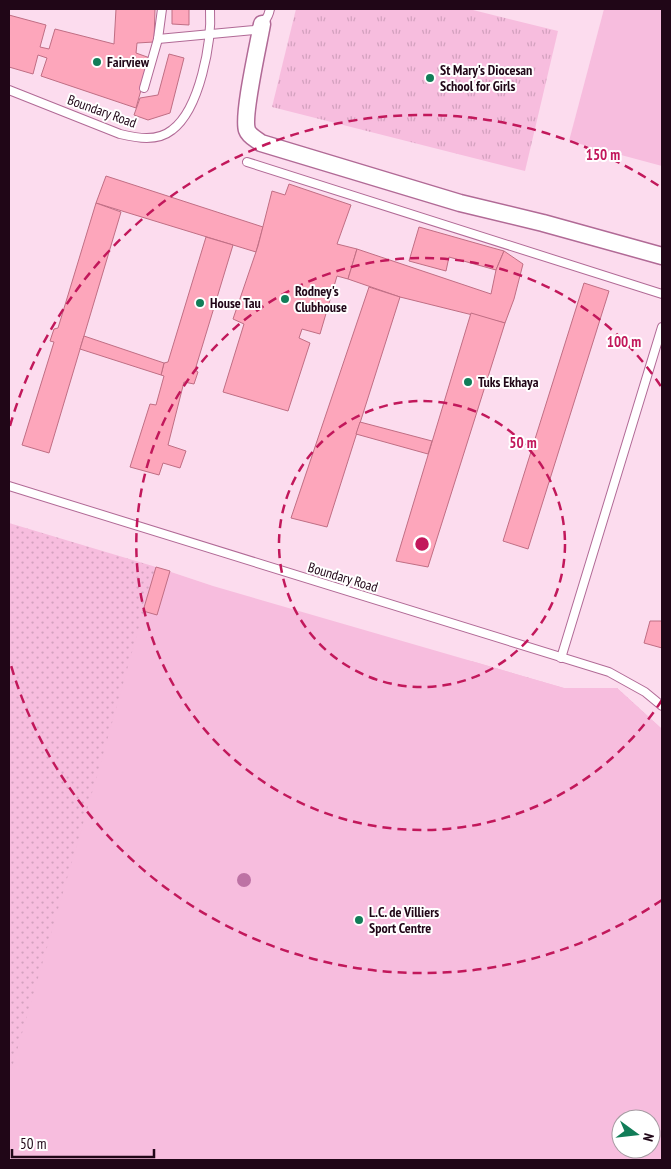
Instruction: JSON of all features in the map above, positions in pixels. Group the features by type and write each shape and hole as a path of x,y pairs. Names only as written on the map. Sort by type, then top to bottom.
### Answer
{"street":[{"path":"262,24 246,124 247,130 261,143 460,204 543,223 662,256"}],"lane":[{"path":"144,88 158,39 162,9"},
{"name":"Boundary Road","path":"9,90 120,134 135,138 160,136 172,131 181,121 198,91 210,34 210,9"},
{"path":"158,39 254,30 262,24 268,16 270,9"},
{"path":"247,162 662,294"},
{"path":"561,658 662,327"},
{"name":"Boundary Road","path":"9,486 608,672 630,682 662,706"}],"green space":[{"path":"296,9 469,9 558,31 525,171 272,107"},
{"path":"604,9 662,9 662,166 569,141"},
{"path":"9,523 156,567 143,611 223,606 475,662 564,688 617,688 662,729 9,1078"},
{"name":"L.C. de Villiers Sport Centre","path":"156,567 213,586 564,688 617,688 662,729 662,1160 9,1160 9,1078"}],"building":[{"name":"Fairview","path":"116,9 155,9 154,42 137,43 136,53 150,58 136,108 41,76 47,58 38,55 33,74 9,67 9,15 46,25 40,47 49,49 55,29 114,44"},
{"path":"172,9 189,9 189,25 172,24"},
{"path":"169,54 184,58 170,113 148,120 134,115 140,98 158,95"},
{"path":"106,176 263,227 256,252 96,203"},
{"name":"Rodney's Clubhouse","path":"289,184 351,205 337,244 357,249 348,279 337,276 320,334 302,329 299,338 310,343 288,411 223,392 244,324 233,319 258,246 272,191 285,195"},
{"path":"96,203 121,212 49,453 22,445 54,342 50,341 54,329 58,328"},
{"path":"419,227 504,251 496,270 449,257 446,271 409,261"},
{"name":"House Tau","path":"206,237 233,245 195,370 198,372 194,384 184,382 168,445 186,451 180,468 163,463 159,475 130,467 150,404 156,405 164,376 161,375 164,363 168,362"},
{"path":"357,249 491,294 496,270 504,251 523,264 514,299 505,323 400,297 348,279"},
{"path":"584,283 609,291 528,549 503,541"},
{"path":"369,287 400,297 327,527 291,518"},
{"name":"Tuks Ekhaya","path":"471,313 505,323 428,567 396,561"},
{"path":"84,336 164,363 161,375 80,349"},
{"path":"360,422 432,441 428,454 356,434"},
{"path":"156,567 170,571 157,615 143,611"},
{"path":"650,621 662,621 662,648 644,643"}],"place":[{"name":"Fairview","path":"97,62"},
{"name":"St Mary's Diocesan School for Girls","path":"430,78"},
{"name":"Rodney's Clubhouse","path":"285,299"},
{"name":"House Tau","path":"200,303"},
{"name":"Tuks Ekhaya","path":"468,382"},
{"name":"L.C. de Villiers Sport Centre","path":"359,920"}]}
